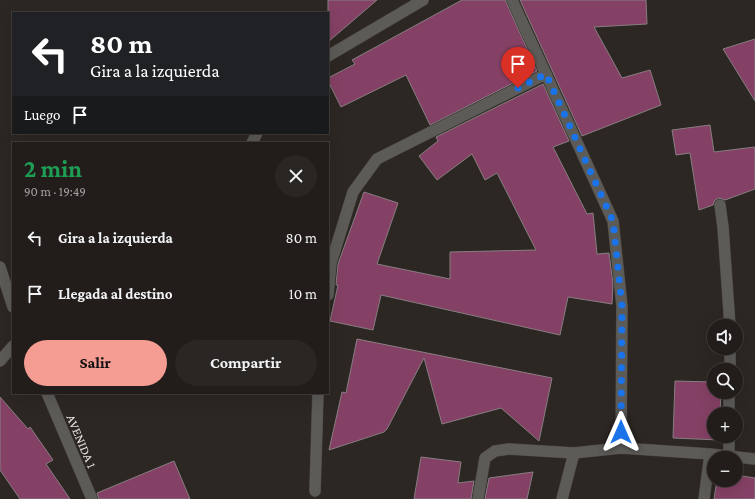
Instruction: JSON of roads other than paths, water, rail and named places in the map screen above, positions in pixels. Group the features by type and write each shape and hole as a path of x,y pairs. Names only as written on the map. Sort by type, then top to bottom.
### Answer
{"street":[{"path":"329,55 422,0"},
{"path":"512,0 613,221 622,306 621,448"},
{"path":"329,284 331,263 353,192 377,159 546,74"},
{"path":"720,205 730,319"},
{"path":"0,267 12,304"},
{"path":"0,361 12,347"},
{"name":"AVENIDA 1","path":"47,394 92,499"},
{"path":"315,491 318,394"},
{"path":"478,499 485,458 495,451 508,449 574,453 621,448 707,454"},
{"path":"562,499 574,453"},
{"path":"743,458 755,459"},
{"path":"704,499 707,476"}]}
